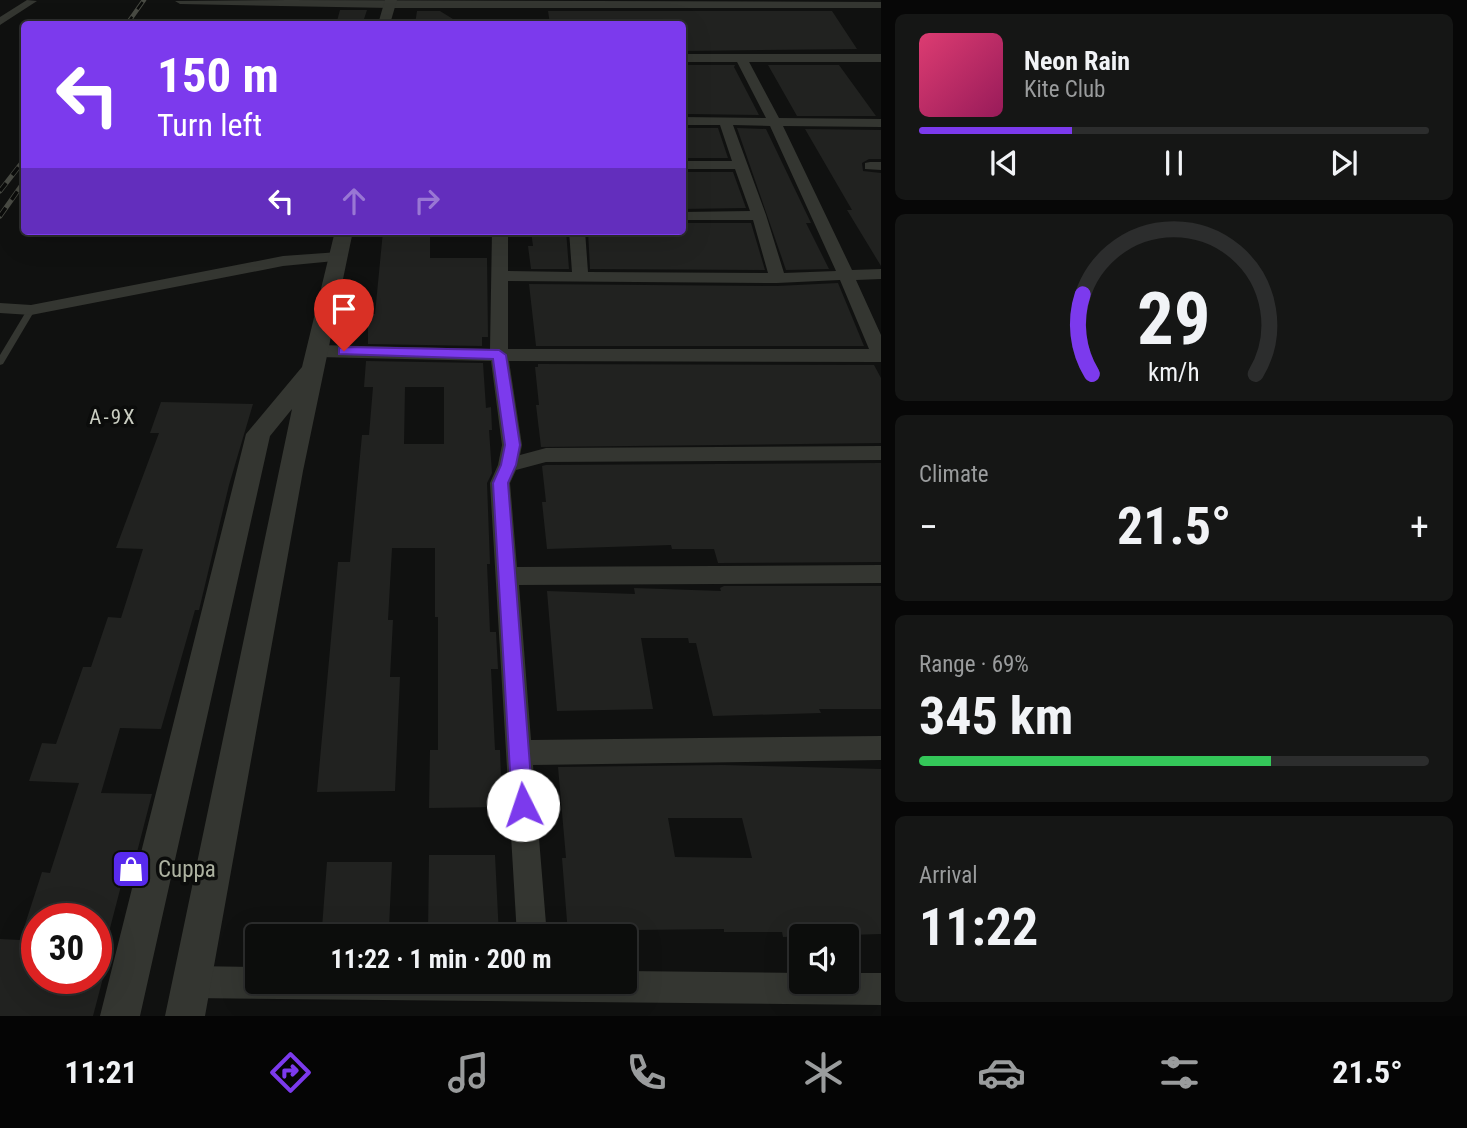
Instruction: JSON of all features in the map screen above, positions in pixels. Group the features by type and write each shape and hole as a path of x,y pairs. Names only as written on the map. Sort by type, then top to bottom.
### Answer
{"street":[{"path":"0,22 32,1"},
{"path":"180,1 494,3 586,7 881,5"},
{"path":"385,21 390,3"},
{"path":"686,58 881,58"},
{"path":"316,359 499,355 881,356 848,273 775,121 741,58"},
{"path":"725,120 778,278"},
{"path":"686,121 881,122"},
{"path":"686,165 740,165"},
{"path":"686,216 759,215"},
{"path":"185,1016 290,471 343,235"},
{"path":"500,235 499,355 512,445 508,465 500,483 531,924"},
{"path":"577,235 580,275"},
{"path":"0,308 31,310 282,261 339,257"},
{"path":"500,276 778,278 848,273 881,274"},
{"path":"120,1016 258,434 316,359"},
{"path":"508,465 546,455 881,453"},
{"path":"507,576 881,574"},
{"path":"519,752 881,748"},
{"path":"191,982 245,982"},
{"path":"637,985 881,989"}],"lane":[{"path":"0,362 31,310"}],"building":[{"path":"340,10 367,10 364,19 337,21"},
{"path":"417,11 440,11 456,21 415,21"},
{"path":"548,11 832,11 857,49 686,51 686,21 550,21"},
{"path":"686,65 735,65 759,115 688,114"},
{"path":"768,65 839,65 876,116 797,116"},
{"path":"686,128 718,128 728,158 686,158"},
{"path":"737,128 766,129 811,223 806,223 829,269 786,270"},
{"path":"805,129 881,130 881,159 869,159 862,163 863,171 881,173 881,266 847,210 852,210"},
{"path":"686,172 733,172 746,208 686,209"},
{"path":"686,223 751,223 765,270 590,269 588,235 686,235"},
{"path":"383,235 430,235 430,258 487,258 488,337 482,337 482,346 368,344 368,314 375,314"},
{"path":"532,235 566,235 569,269 531,269 528,246 533,246"},
{"path":"838,283 864,346 536,346 529,284 777,286"},
{"path":"366,361 483,363 486,408 491,407 492,430 489,430 492,473 487,483 490,564 487,564 490,632 496,632 498,669 491,669 495,750 500,750 502,807 429,808 430,750 438,750 435,548 392,548 388,620 393,620 390,677 400,677 395,791 317,792 338,562 350,562 362,435 369,435 373,387 364,387","holes":["405,387 444,387 444,444 404,444"]},
{"path":"538,364 874,365 881,378 881,443 541,447 536,405 539,405 535,367 538,367"},
{"path":"161,402 253,404 229,485 199,610 195,610 161,729 120,728 101,793 152,794 135,860 128,859 112,920 112,903 32,903 42,872 50,873 79,783 29,781 42,743 56,744 83,667 91,667 108,617 121,618 143,549 116,548 159,433 150,433"},
{"path":"881,463 881,562 718,563 714,549 672,549 671,545 547,549 542,502 546,502 542,466"},
{"path":"881,586 881,709 819,709 821,713 713,716 696,643 689,643 688,638 641,638 653,709 557,711 547,591 635,594 634,588 721,591 720,588"},
{"path":"722,765 881,769 881,934 859,935 859,924 789,924 789,937 783,937 782,932 724,932 724,929 637,930 637,924 567,924 562,858 566,858 558,767","holes":["668,818 742,818 752,858 675,857"]},
{"path":"429,855 495,855 498,924 428,924"},
{"path":"327,862 392,862 389,924 322,924"},
{"path":"21,937 21,994 99,994 93,1016 0,1016 0,939 20,940"}],"railway":[{"path":"129,21 144,0"},
{"path":"0,191 21,164"},
{"path":"0,216 21,186"}],"place":[{"name":"Cuppa","path":"131,869"}],"district":[{"name":"A-9X","path":"113,417"}],"route":[{"path":"344,351 499,355 512,445 508,465 500,483 523,805"}]}
